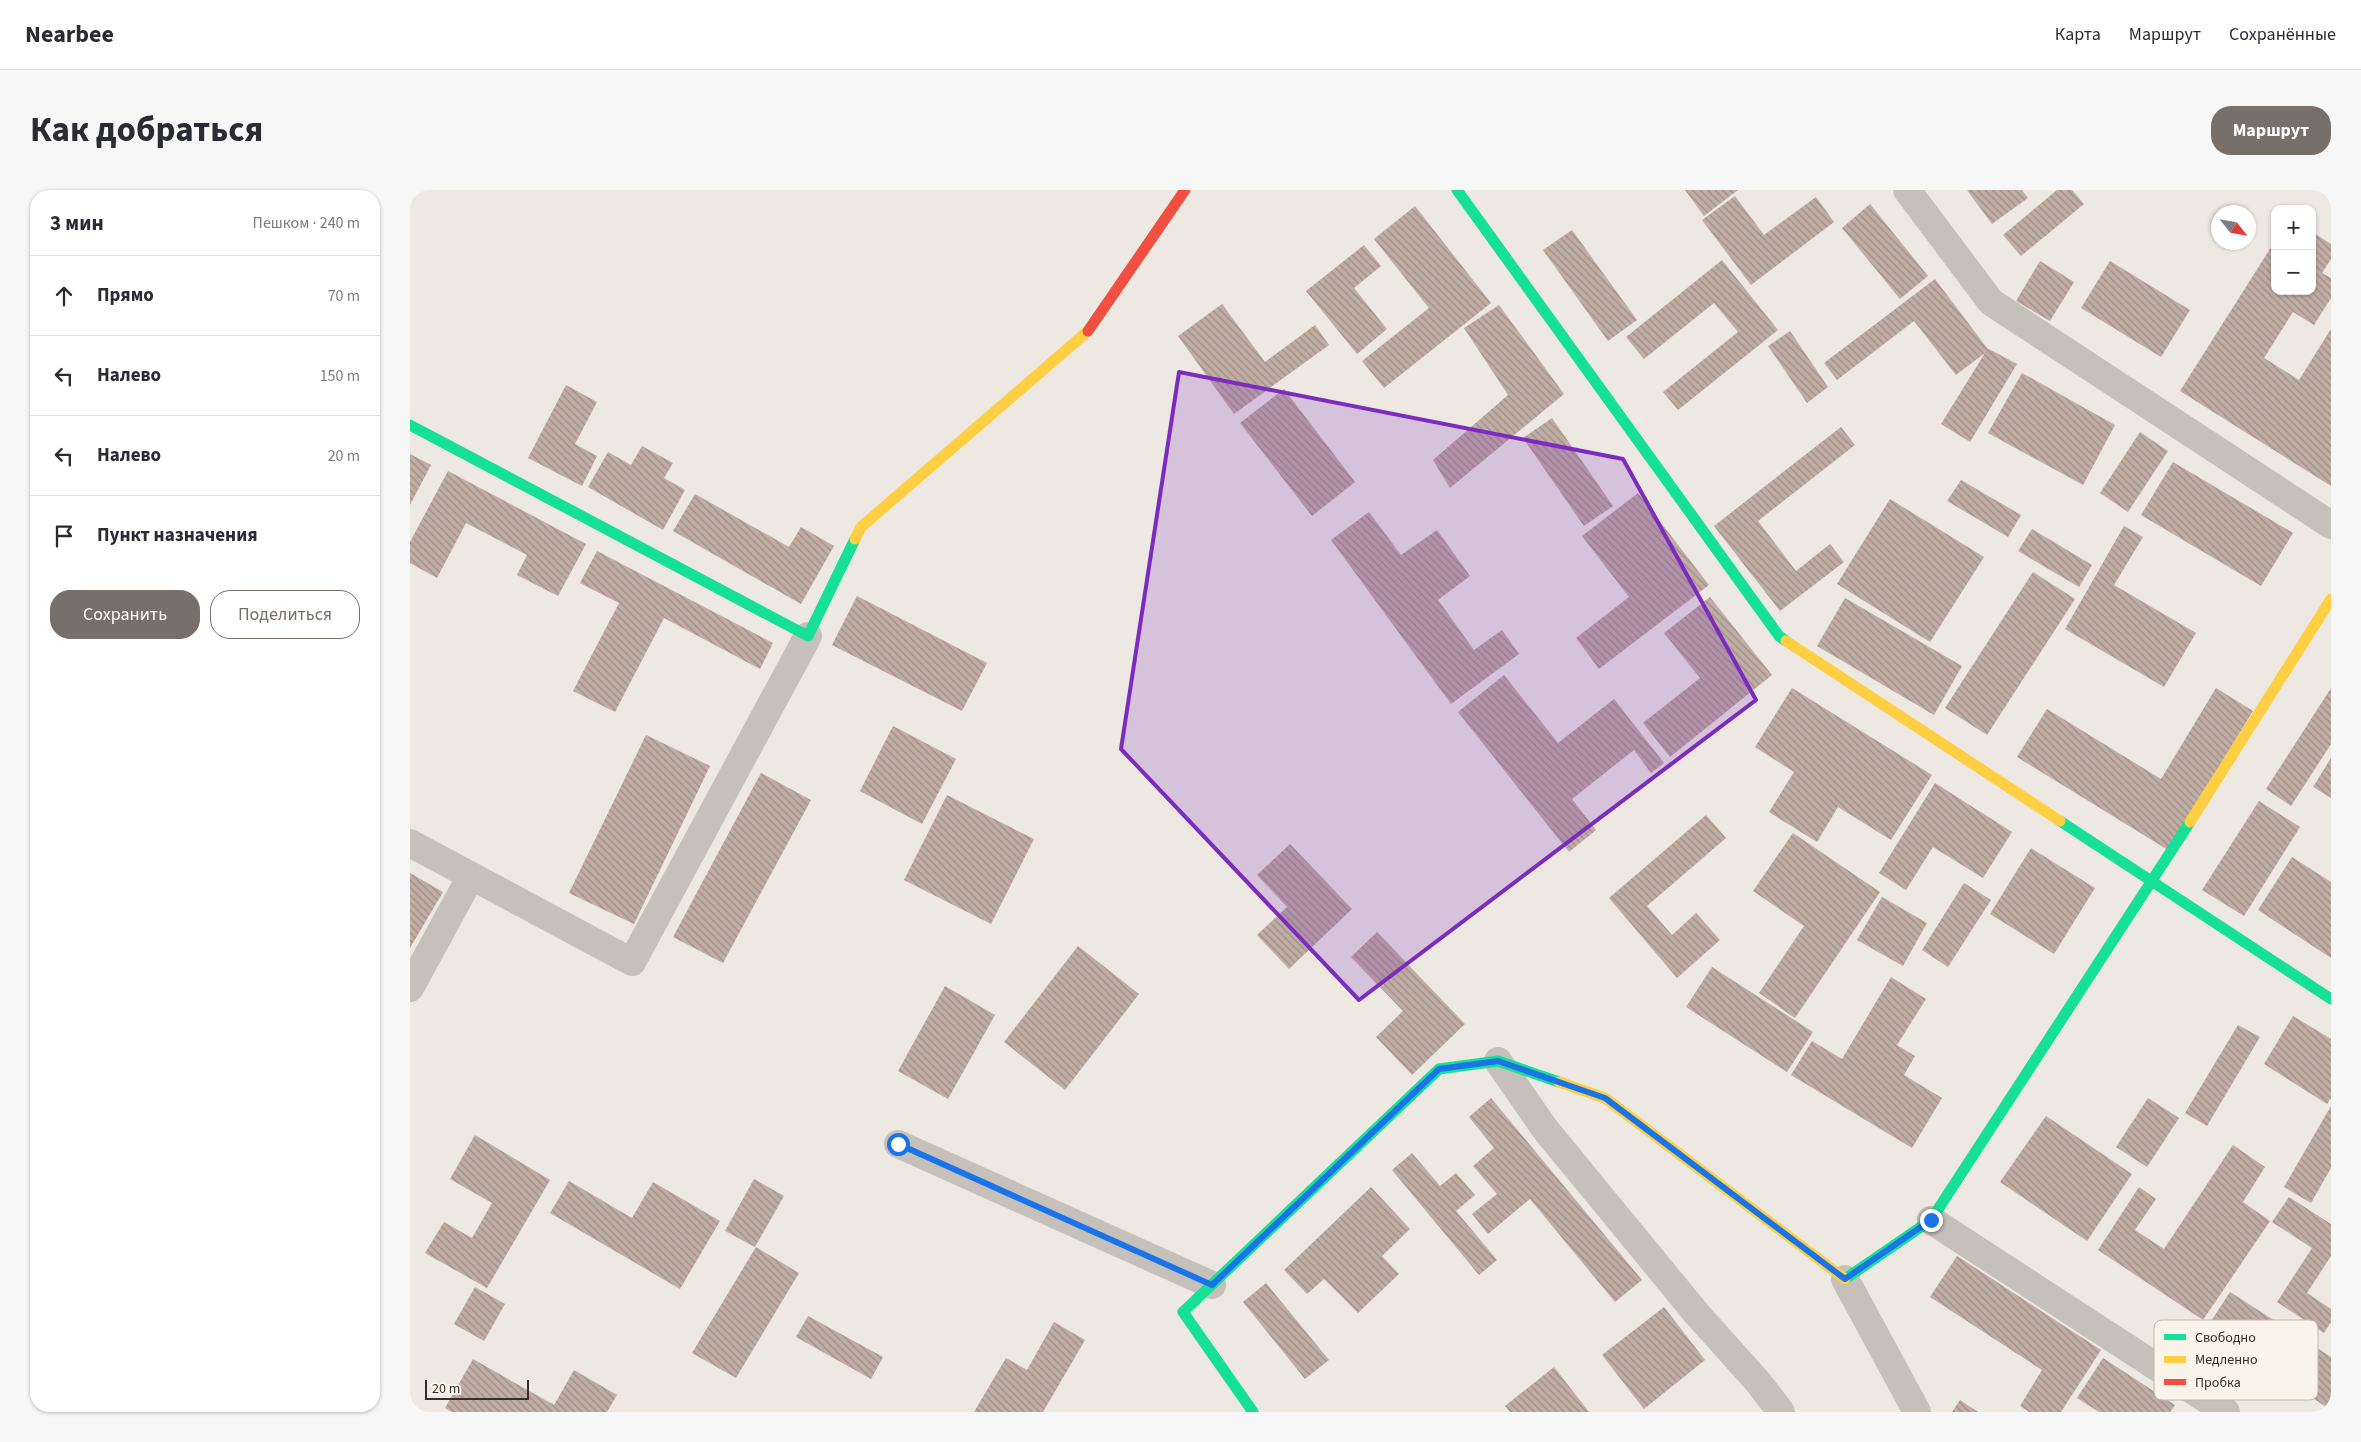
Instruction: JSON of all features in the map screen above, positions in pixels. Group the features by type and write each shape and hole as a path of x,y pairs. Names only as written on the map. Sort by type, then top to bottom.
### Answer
{"street":[{"path":"410,843 632,962 808,636 861,527 1086,334 1185,190"},
{"path":"1456,190 1779,636 2331,999"},
{"path":"1907,190 1991,302 2331,525"},
{"path":"410,425 808,636"},
{"path":"1845,1279 1931,1220 2152,882 2331,599"},
{"path":"410,988 471,876"},
{"path":"1498,1061 1545,1130 1697,1314 1758,1382 1781,1412"},
{"path":"1253,1412 1183,1312 1439,1069 1498,1061 1605,1098 1845,1279 1917,1412"},
{"path":"898,1144 1212,1285"},
{"path":"1931,1220 2154,1365"},
{"path":"2208,1400 2226,1412"}],"highlighted area":[{"path":"1179,372 1623,459 1756,700 1359,1000 1121,749"}],"building":[{"path":"1685,190 1738,190 1704,216"},
{"path":"1967,190 2022,190 2028,198 1992,224"},
{"path":"2057,190 2072,190 2084,204 2021,256 2003,235"},
{"path":"1735,196 1764,235 1816,197 1834,222 1751,285 1702,220"},
{"path":"1870,204 1928,276 1900,299 1842,228"},
{"path":"1415,206 1491,303 1384,388 1362,361 1429,308 1374,239"},
{"path":"1572,230 1637,320 1608,341 1543,250"},
{"path":"2316,235 2331,244 2331,259 2322,273 2331,278 2331,298 2314,325 2293,312 2264,358 2299,380 2331,329 2331,486 2180,391 2271,247 2271,295 2316,295"},
{"path":"1364,245 1381,266 1354,288 1387,329 1357,354 1306,291"},
{"path":"1722,260 1778,330 1678,410 1663,392 1738,332 1714,303 1644,359 1626,337"},
{"path":"2040,261 2074,282 2050,321 2016,301"},
{"path":"2110,261 2190,310 2161,357 2081,308"},
{"path":"1935,279 1987,348 2017,364 1970,442 1941,424 1985,353 1956,375 1914,321 1837,380 1824,363"},
{"path":"1222,304 1265,362 1315,325 1329,345 1234,414 1178,336"},
{"path":"1499,305 1564,394 1450,488 1433,460 1508,395 1464,328"},
{"path":"1790,331 1828,387 1807,403 1768,346"},
{"path":"2022,373 2115,425 2083,485 1988,433"},
{"path":"566,385 597,402 575,444 597,456 582,486 528,458"},
{"path":"1284,389 1355,482 1312,516 1240,423"},
{"path":"1552,418 1613,506 1584,526 1523,438"},
{"path":"1841,427 1855,445 1758,521 1796,571 1830,544 1844,562 1780,611 1714,526"},
{"path":"2140,432 2168,451 2128,512 2100,493"},
{"path":"642,446 673,463 664,478 685,490 663,530 588,487 608,452 631,465"},
{"path":"410,454 431,465 410,505"},
{"path":"2173,462 2293,533 2261,586 2141,515"},
{"path":"448,471 586,544 558,596 517,575 527,555 466,523 437,578 410,563 410,542"},
{"path":"1961,480 2021,515 2008,537 1947,501"},
{"path":"1638,493 1709,585 1599,669 1576,638 1629,597 1582,536"},
{"path":"695,494 789,547 801,527 834,546 801,604 673,531"},
{"path":"1890,499 1984,557 1930,642 1837,584"},
{"path":"1369,512 1401,555 1437,530 1470,576 1438,600 1474,650 1502,630 1519,654 1451,704 1331,540"},
{"path":"2124,526 2143,537 2114,585 2196,633 2164,687 2065,629"},
{"path":"2032,529 2092,565 2079,587 2018,551"},
{"path":"597,551 773,643 760,669 664,618 615,712 573,691 619,603 580,583"},
{"path":"2033,572 2075,599 1987,735 1945,708"},
{"path":"857,596 987,663 962,711 832,645"},
{"path":"1710,597 1772,675 1670,757 1643,723 1700,678 1664,633"},
{"path":"1845,598 1962,666 1934,715 1817,646"},
{"path":"1504,675 1558,743 1614,699 1664,763 1651,773 1634,750 1572,799 1596,830 1569,852 1458,712"},
{"path":"1792,688 1932,775 1891,840 1838,807 1817,842 1769,812 1794,772 1755,747"},
{"path":"2216,688 2253,711 2168,850 2017,757 2047,709 2161,779"},
{"path":"2331,688 2331,744 2291,806 2266,789"},
{"path":"893,726 956,759 922,824 860,791"},
{"path":"646,735 710,766 634,924 569,893"},
{"path":"2331,758 2331,798 2313,787"},
{"path":"761,773 811,800 723,963 673,937"},
{"path":"1935,783 2012,832 1983,878 1933,847 1906,890 1879,873"},
{"path":"947,795 1034,839 991,924 904,880"},
{"path":"2259,801 2300,827 2244,916 2202,890"},
{"path":"1706,815 1726,838 1647,906 1672,935 1696,913 1720,940 1677,978 1609,898"},
{"path":"1793,833 1880,892 1795,1018 1759,993 1804,926 1753,891"},
{"path":"1290,844 1352,909 1289,969 1257,935 1287,907 1257,875"},
{"path":"2031,848 2095,888 2054,954 1990,914"},
{"path":"2292,857 2331,882 2331,958 2258,910"},
{"path":"410,873 443,892 410,948"},
{"path":"1964,883 1991,900 1948,967 1922,950"},
{"path":"1882,897 1927,923 1903,966 1857,940"},
{"path":"1377,932 1465,1024 1412,1075 1376,1037 1403,1011 1351,957"},
{"path":"1078,946 1139,994 1065,1090 1004,1042"},
{"path":"1712,967 1813,1032 1787,1072 1686,1007"},
{"path":"1891,977 1926,999 1897,1045 1915,1056 1904,1075 1942,1098 1912,1148 1791,1075 1812,1041 1842,1059"},
{"path":"945,986 995,1015 948,1099 898,1071"},
{"path":"2293,1016 2331,1039 2331,1098 2327,1104 2264,1064"},
{"path":"2238,1025 2260,1037 2207,1126 2185,1113"},
{"path":"1491,1098 1642,1280 1615,1302 1530,1199 1488,1234 1472,1214 1497,1194 1473,1166 1494,1148 1469,1117"},
{"path":"2148,1098 2179,1118 2147,1167 2116,1147"},
{"path":"2331,1106 2331,1168 2311,1203 2284,1187"},
{"path":"2046,1116 2132,1174 2087,1241 2000,1182"},
{"path":"475,1135 550,1180 487,1288 425,1253 444,1222 472,1238 492,1203 450,1179"},
{"path":"2233,1145 2265,1167 2243,1202 2270,1221 2203,1320 2098,1250 2139,1187 2156,1199 2135,1230 2164,1249"},
{"path":"1412,1153 1440,1186 1456,1173 1475,1195 1456,1211 1497,1260 1479,1275 1392,1170"},
{"path":"754,1179 784,1196 755,1247 725,1231"},
{"path":"569,1181 632,1218 653,1182 720,1221 680,1289 550,1213"},
{"path":"1371,1187 1410,1229 1382,1256 1399,1274 1358,1313 1324,1279 1307,1294 1284,1270"},
{"path":"2289,1197 2331,1224 2331,1256 2307,1293 2331,1309 2331,1322 2324,1333 2318,1329 2318,1320 2304,1320 2277,1302 2312,1248 2272,1222"},
{"path":"756,1247 799,1273 736,1378 692,1353"},
{"path":"1957,1256 2101,1350 2061,1412 2029,1412 2020,1406 2042,1370 1930,1297"},
{"path":"1266,1283 1329,1360 1305,1379 1243,1302"},
{"path":"475,1287 505,1304 484,1341 454,1324"},
{"path":"2230,1292 2274,1320 2212,1320"},
{"path":"1664,1307 1705,1360 1644,1409 1602,1355"},
{"path":"808,1316 883,1357 871,1379 796,1337"},
{"path":"1054,1322 1085,1340 1043,1412 974,1412 1006,1358 1027,1370"},
{"path":"2318,1349 2331,1357 2331,1410 2316,1400 2318,1400"},
{"path":"2103,1358 2154,1391 2154,1400 2167,1400 2175,1405 2170,1412 2099,1412 2077,1398"},
{"path":"473,1359 554,1405 574,1370 617,1395 607,1412 452,1412 445,1408"},
{"path":"1554,1367 1589,1412 1510,1412 1505,1406"},
{"path":"1960,1400 1978,1412 1952,1412"}],"traffic: fast":[{"path":"1457,190 1779,636 1786,641"},
{"path":"410,425 808,636 855,539"},
{"path":"2060,821 2331,999"},
{"path":"1845,1279 1931,1220 2190,822"},
{"path":"1253,1412 1183,1312 1439,1069 1498,1061 1559,1082"}],"traffic: slow":[{"path":"855,539 861,527 1088,331"},
{"path":"2190,822 2331,599"},
{"path":"1786,641 2060,821"},
{"path":"1559,1082 1605,1098 1845,1279"}],"traffic: jam":[{"path":"1088,331 1185,190"}],"route":[{"path":"898,1144 1212,1285 1439,1069 1498,1061 1605,1098 1845,1279 1931,1220"}]}
